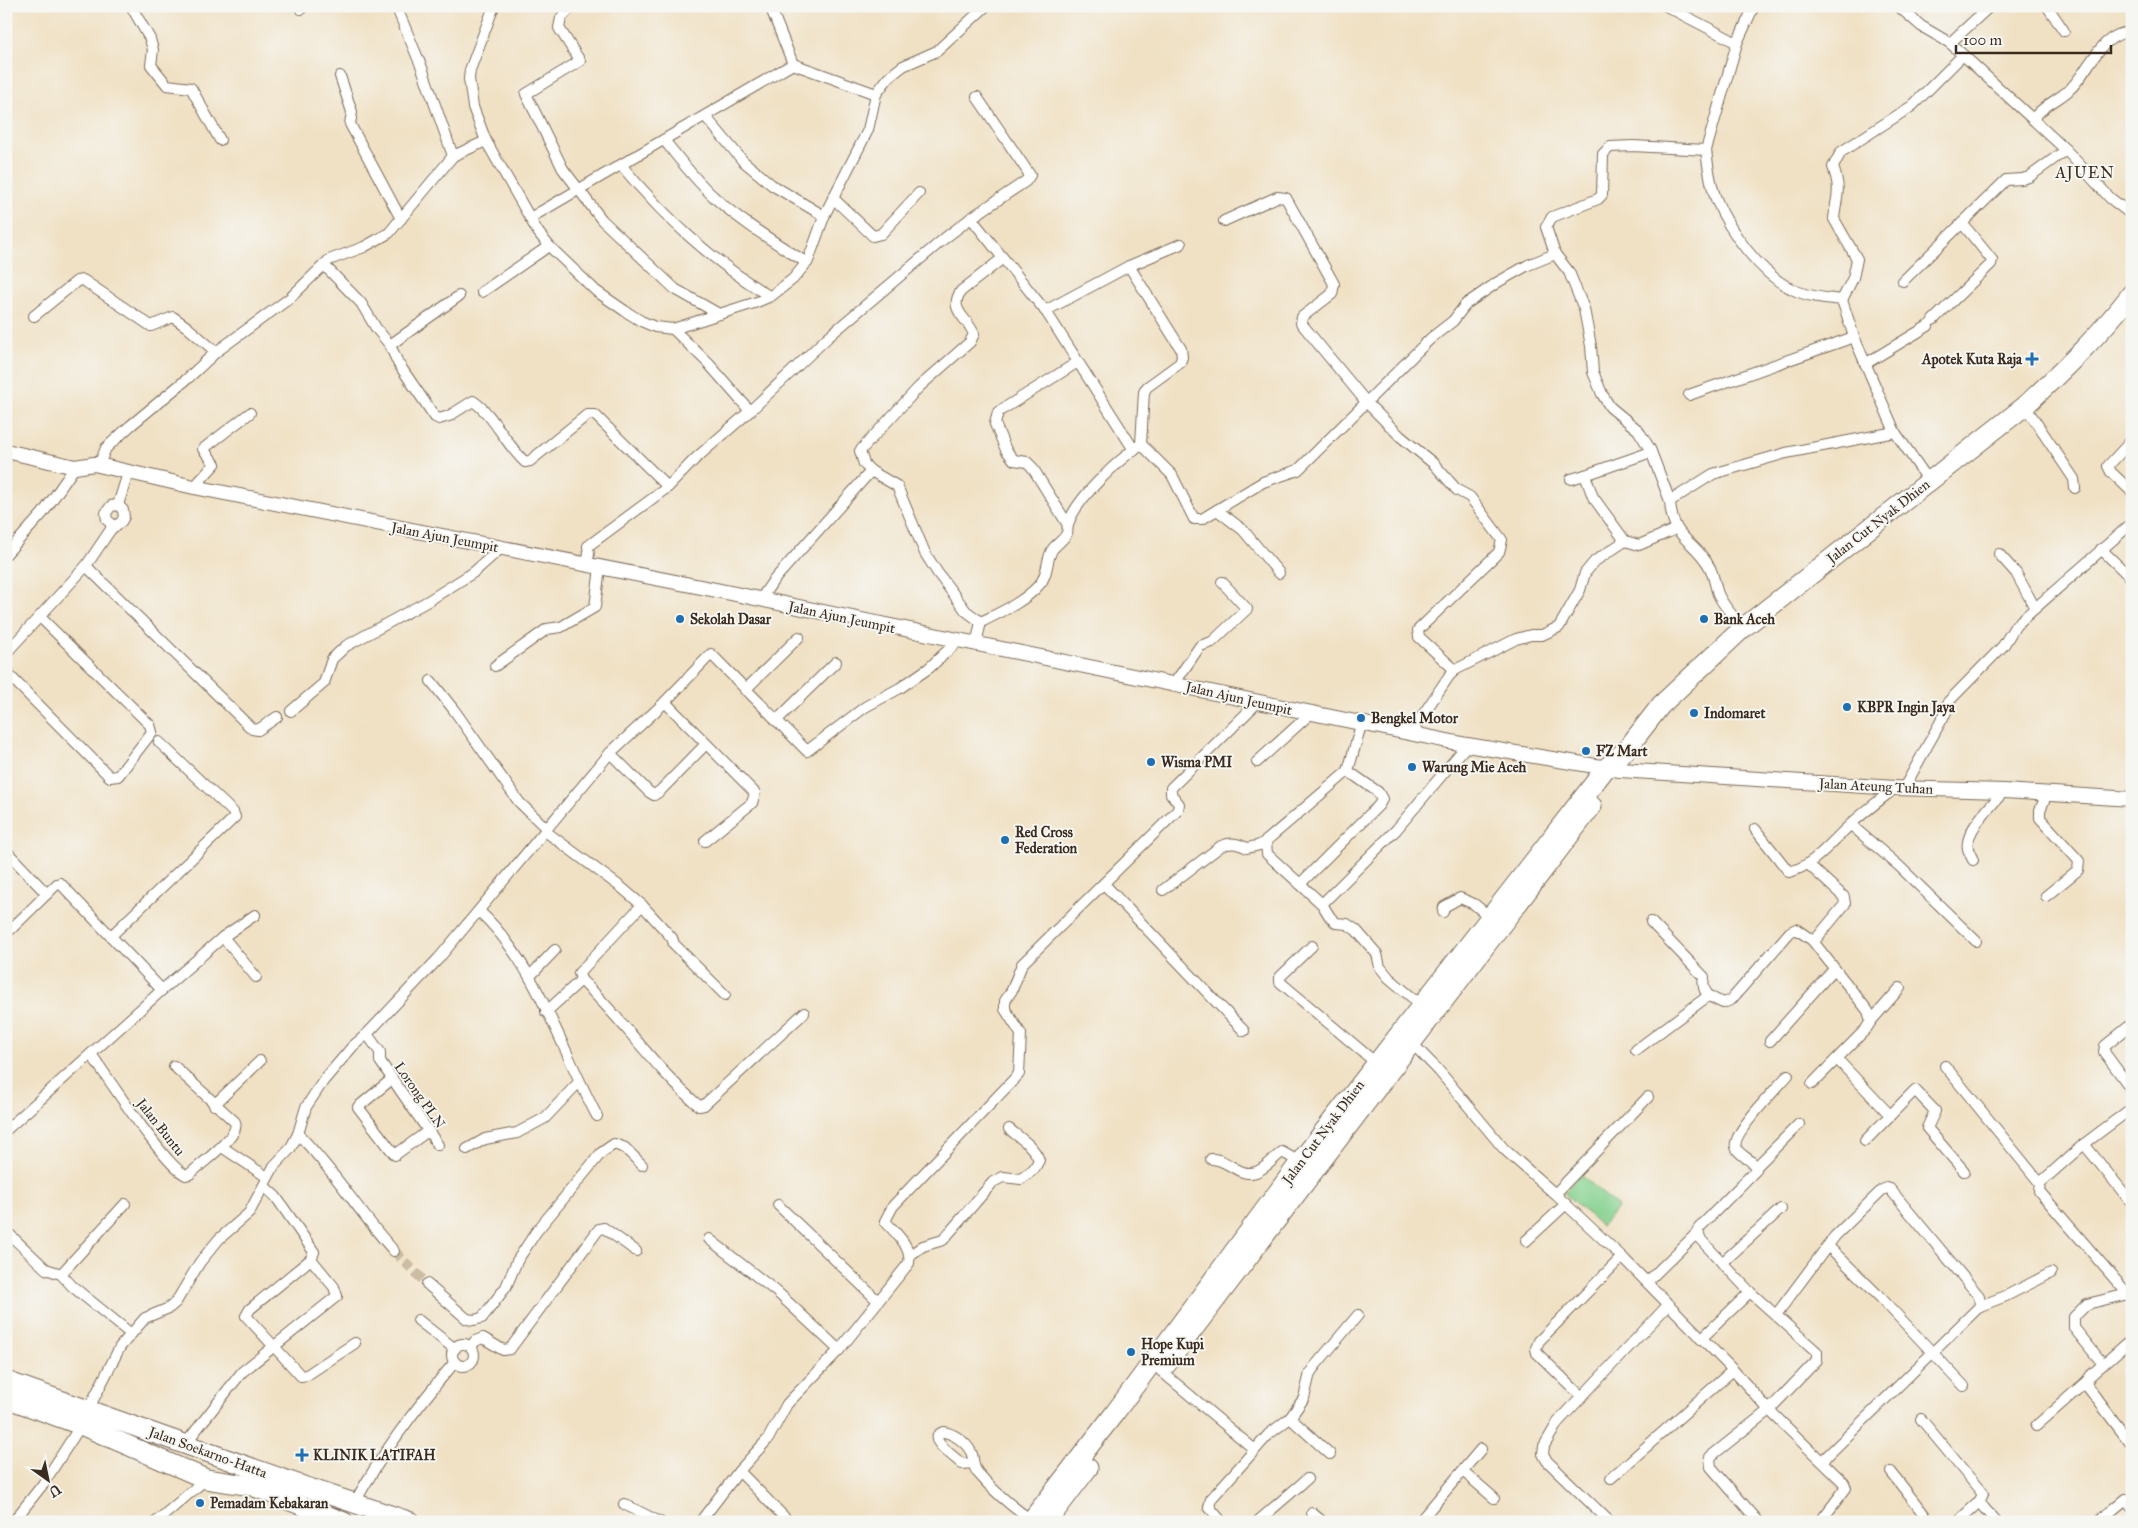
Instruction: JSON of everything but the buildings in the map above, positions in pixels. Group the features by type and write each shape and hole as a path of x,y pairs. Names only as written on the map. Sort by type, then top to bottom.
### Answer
{"highway":[{"name":"Jalan Cut Nyak Dhien","path":"1036,1521 1161,1371 1406,1038 1662,704 1742,628 2025,406 2113,318 2132,293"},
{"name":"Jalan Cut Nyak Dhien","path":"1036,1521 1300,1162 1376,1063 1406,1038 1421,1005 1490,917 1613,769"},
{"name":"Jalan Soekarno-Hatta","path":"6,1381 85,1417 206,1479 355,1502 410,1522"},
{"name":"Jalan Soekarno-Hatta","path":"6,1398 186,1443 300,1494 344,1522"}],"street":[{"path":"131,6 150,39 153,50 153,67 167,85 191,88 220,140"},
{"path":"396,6 422,68 453,156"},
{"path":"494,6 470,70 469,79 473,107 486,141 530,218 549,246 596,291 625,311 655,327 673,329 769,296 793,280 807,263 824,216 868,130 873,115 876,94 892,74 903,66 937,51 986,6"},
{"path":"572,6 561,18 559,28 577,53 580,61 526,94 563,169 602,220 675,289 719,314"},
{"path":"770,6 793,64 876,94"},
{"path":"1666,6 1736,43"},
{"path":"1754,6 1736,43 1706,150 1709,173 1716,199 1732,228 1759,263 1781,284 1796,291 1842,300"},
{"path":"1898,6 1920,26 1950,43 2066,150 2110,198 2132,215"},
{"path":"1950,43 1990,6"},
{"path":"2047,6 2064,31"},
{"path":"2033,119 2039,110 2069,91 2090,60 2116,34 2132,32"},
{"path":"1929,481 1895,432 1854,337 1842,300 1853,278 1857,259 1834,219 1839,195 1838,180 1833,167 1841,152 1912,106 1963,56"},
{"path":"530,218 793,64"},
{"path":"340,76 352,112 350,124 401,219"},
{"path":"586,564 589,555 588,546 668,487 695,459 750,411 828,337 971,218 1026,181 1030,175 977,97"},
{"path":"705,116 743,161 772,184 824,216"},
{"path":"664,140 687,169 715,198 807,263"},
{"path":"97,462 106,448 216,352 290,298 329,260 379,240 389,233 453,156 486,141"},
{"path":"1706,150 1633,146 1610,147 1603,154 1602,195 1598,199 1552,217 1546,227 1555,254 1569,272 1584,309 1591,346 1593,372 1602,394 1610,407 1638,430 1651,452 1670,501 1671,518 1676,529 1701,555 1711,569 1718,594 1742,628"},
{"path":"1903,281 2006,180 2029,177 2066,150"},
{"path":"621,166 650,200 682,232 735,275 769,296"},
{"path":"833,198 874,236 881,234 919,193"},
{"path":"1224,221 1277,197 1286,198 1334,284 1332,294 1302,317 1301,323 1367,403 1400,436 1434,464 1457,490 1470,497 1502,540 1499,552 1418,630 1419,637 1455,670"},
{"path":"971,218 1045,311 1137,447 1172,475 1194,519 1202,519 1263,482 1298,470 1351,415 1367,403 1431,338 1453,321 1466,304 1498,282 1528,265 1555,254"},
{"path":"1865,364 1930,323 1990,264 1992,260 1962,223"},
{"path":"1045,311 1129,266 1181,244"},
{"path":"482,292 549,246"},
{"path":"981,622 966,611 925,553 897,486 872,472 864,464 860,451 919,387 970,342 974,334 956,307 956,298 961,291 1003,258"},
{"path":"324,265 361,302 434,417 439,419 449,416 473,401 482,407 517,455 525,462 530,461 587,415 595,415 668,487"},
{"path":"981,622 1015,605 1040,585 1044,578 1050,555 1055,546 1067,534 1068,525 1080,504 1105,475 1137,447 1144,392 1147,387 1180,363 1182,357 1181,349 1129,266"},
{"path":"34,316 77,281 82,280 151,326 173,317 187,326 216,352"},
{"path":"390,345 459,296"},
{"path":"673,329 708,363 750,411"},
{"path":"1689,395 1854,337"},
{"path":"1068,525 1032,467 1027,462 1014,460 1006,450 995,424 998,412 1078,362"},
{"path":"2025,406 2074,479 2075,488"},
{"path":"194,487 214,464 203,449 250,413"},
{"path":"1670,501 1713,474 1786,453 1895,432"},
{"path":"2132,440 2108,466 2111,472 2132,492"},
{"name":"Jalan Ajun Jeumpit","path":"6,451 75,467 97,462 128,473 194,487 586,564 1174,684 1361,725 1613,769"},
{"path":"1571,479 1651,452"},
{"path":"6,554 43,513 75,467"},
{"path":"760,600 773,581 872,472"},
{"path":"6,653 86,566 111,529 121,522 124,517 123,510 118,505 128,473"},
{"path":"1585,475 1593,498 1625,541 1639,545 1676,529"},
{"path":"1217,510 1243,530 1278,573"},
{"path":"1755,829 1789,872 1808,864 1851,825 1899,788 1946,712 1949,701 2003,646 2016,625 2132,523"},
{"path":"1410,734 1455,670 1516,640 1531,634 1542,635 1558,627 1580,590 1585,573 1595,561 1625,541"},
{"path":"291,711 324,683 329,665 346,646 428,601 474,572 501,548"},
{"path":"2101,549 2132,579"},
{"path":"1999,554 2016,573 2035,608"},
{"path":"86,566 252,729 258,730 277,718"},
{"path":"495,666 547,629 560,627 595,607 600,567"},
{"path":"1174,684 1200,646 1212,642 1247,609 1222,582"},
{"path":"6,672 110,777 118,776 152,732 150,725 40,617"},
{"path":"976,644 981,622"},
{"path":"745,690 799,637"},
{"path":"13,1522 44,1484 85,1417 110,1363 120,1347 145,1318 169,1308 176,1302 200,1262 219,1240 249,1213 274,1166 290,1149 298,1134 306,1107 324,1080 353,1046 367,1034 479,911 610,753 665,702 711,654 807,751 866,707 929,668 958,641"},
{"path":"776,721 836,662"},
{"path":"431,681 454,710 518,802 546,830 642,905 672,938 674,944 725,995"},
{"path":"665,702 751,788 755,798 752,803 705,841"},
{"path":"700,1522 768,1439 787,1404 839,1350 909,1263 910,1255 908,1248 885,1221 893,1206 1019,1074 1021,1034 1004,1009 1005,1000 1012,990 1022,964 1178,810 1179,804 1171,794 1171,788 1258,702"},
{"path":"1257,762 1310,714"},
{"path":"1162,890 1229,842 1238,843 1247,848 1260,845 1266,841 1348,771 1361,725"},
{"path":"111,936 235,817 233,812 159,742"},
{"path":"610,753 654,795 706,744"},
{"path":"1322,904 1396,830 1467,745"},
{"name":"Jalan Ateung Tuhan","path":"1613,769 1899,788 2004,791 2132,799"},
{"path":"1300,884 1379,805 1382,799 1378,792 1348,771"},
{"path":"1973,860 1967,847 1972,832 1979,820 2004,791"},
{"path":"2046,896 2078,870 2079,861 2040,818 2040,810 2047,794"},
{"path":"1851,825 1899,866 1976,941"},
{"path":"1266,841 1267,854 1322,904 1336,923 1347,924 1356,930 1377,954 1380,966 1389,978 1421,1005"},
{"path":"6,851 46,894"},
{"path":"1808,864 1844,897 1845,904 1816,939 1812,940"},
{"path":"6,934 56,884 63,884 162,990"},
{"path":"1104,884 1244,1031"},
{"path":"1443,912 1444,907 1460,898 1474,904 1490,917"},
{"path":"642,905 579,973 581,980 603,1001 630,1034 699,1106 704,1106 804,1013"},
{"path":"479,911 495,925 530,976 579,1082 597,1116"},
{"path":"6,1130 223,937 256,915"},
{"path":"1651,922 1704,977 1702,986 1708,996 1723,1003 1731,1000 1790,932 1796,929 1812,940 1868,1011 1871,1021"},
{"path":"223,937 256,977"},
{"path":"1312,946 1280,977 1282,986 1376,1063"},
{"path":"530,976 555,950"},
{"path":"1770,1041 1834,969"},
{"path":"546,1012 581,980"},
{"path":"1812,1084 1866,1029 1900,988"},
{"path":"1636,1050 1708,996"},
{"path":"2132,1024 2106,1046 2104,1052 2132,1090"},
{"name":"Lorong PLN","path":"367,1034 380,1052 380,1061 438,1145"},
{"path":"1406,1038 1439,1071 1504,1149 1622,1257 1733,1370 1769,1410 1844,1483 1846,1488 1820,1522"},
{"name":"Jalan Buntu","path":"91,1054 144,1128 182,1174 190,1174 222,1147 236,1131 236,1127 235,1122 214,1105 174,1066"},
{"path":"1837,1059 1890,1115"},
{"path":"214,1105 260,1061"},
{"path":"1945,1066 2040,1183"},
{"path":"1756,1167 1738,1151 1735,1147 1735,1140 1742,1128 1788,1075"},
{"path":"392,1079 358,1107 395,1155 428,1130"},
{"path":"468,1149 485,1140 517,1133 544,1118 579,1082"},
{"path":"1865,1141 1916,1090 1935,1111 1927,1128 1964,1171"},
{"path":"1555,1194 1648,1097"},
{"path":"2130,1296 2039,1191 2040,1183 2084,1144 2132,1109"},
{"path":"1646,1282 1698,1232 1756,1170 1756,1167 1799,1124"},
{"path":"910,1255 923,1246 943,1240 993,1182 1002,1177 1021,1179 1034,1169 1038,1160 1037,1155 1031,1147 1009,1128"},
{"path":"298,1134 312,1147 374,1229 394,1251"},
{"path":"427,1284 467,1318 474,1320 482,1318 506,1287 517,1262 536,1232 601,1152 614,1144 625,1148 642,1165"},
{"path":"2084,1144 2132,1203"},
{"path":"222,1147 266,1182 314,1252 311,1259 250,1309 246,1316 301,1376 307,1376 355,1343"},
{"path":"1211,1159 1218,1158 1238,1170 1247,1172 1256,1172 1282,1152 1300,1162"},
{"path":"1776,1315 1828,1246 1882,1190 1887,1188 1890,1189 1979,1296 1980,1306"},
{"path":"61,1274 125,1204"},
{"path":"1526,1241 1566,1204"},
{"path":"778,1205 878,1301"},
{"path":"1722,1263 1781,1209"},
{"path":"471,1347 475,1341 483,1338 503,1350 510,1349 599,1229 604,1228 636,1251"},
{"path":"6,1231 46,1269 61,1274 72,1286 130,1334"},
{"path":"1698,1232 1701,1240 1750,1292 1817,1352 1817,1360 1769,1410 1710,1457 1710,1466 1759,1522"},
{"path":"709,1239 777,1292 839,1350"},
{"path":"1828,1246 1882,1298 1932,1354 1964,1386"},
{"path":"1582,1397 1537,1353 1536,1348 1539,1341 1622,1257"},
{"path":"186,1443 242,1372 337,1296 334,1287 311,1259"},
{"path":"1822,1461 1980,1306 2006,1296 2051,1273"},
{"path":"1701,1339 1750,1292"},
{"path":"2103,1364 2074,1328 2074,1316 2087,1304 2130,1296"},
{"path":"1610,1522 1548,1461 1543,1454 1544,1446 1558,1422 1669,1304"},
{"path":"1222,1522 1209,1503 1269,1434 1290,1418 1304,1398 1310,1373 1358,1315"},
{"path":"418,1320 455,1349"},
{"path":"2036,1426 2132,1339"},
{"path":"461,1345 471,1347 474,1357 471,1364 461,1366 455,1362 452,1355 455,1349 461,1345"},
{"path":"355,1502 368,1479 434,1387 455,1362"},
{"path":"1610,1478 1733,1370"},
{"path":"1161,1371 1255,1450"},
{"path":"2086,1381 2087,1386 2132,1445"},
{"path":"1290,1418 1330,1454"},
{"path":"1921,1419 1983,1494 1979,1502 1957,1522"},
{"path":"1419,1522 1482,1449"},
{"path":"972,1463 976,1472 1004,1502 1036,1521"},
{"path":"740,1471 789,1522"},
{"path":"1464,1472 1494,1498"},
{"path":"1891,1472 1930,1522"},
{"path":"156,1522 206,1479"},
{"path":"1256,1522 1307,1479"},
{"path":"2098,1522 2130,1500"},
{"path":"1979,1502 1996,1522"},
{"path":"624,1504 660,1522"},
{"path":"1312,1512 1323,1522"}],"green space":[{"path":"1580,1174 1618,1207 1601,1226 1564,1193"}],"tunnel":[{"path":"394,1251 427,1284"}],"place":[{"name":"Apotek Kuta Raja","path":"2032,359"},
{"name":"Sekolah Dasar","path":"680,619"},
{"name":"Bank Aceh","path":"1704,619"},
{"name":"KBPR Ingin Jaya","path":"1847,707"},
{"name":"Indomaret","path":"1694,713"},
{"name":"Bengkel Motor","path":"1361,718"},
{"name":"FZ Mart","path":"1586,751"},
{"name":"Wisma PMI","path":"1151,762"},
{"name":"Warung Mie Aceh","path":"1412,767"},
{"name":"Red Cross Federation","path":"1005,840"},
{"name":"Hope Kupi Premium","path":"1131,1352"},
{"name":"KLINIK LATIFAH","path":"302,1455"},
{"name":"Pemadam Kebakaran","path":"200,1503"}],"district":[{"name":"AJUEN","path":"2085,172"}]}
